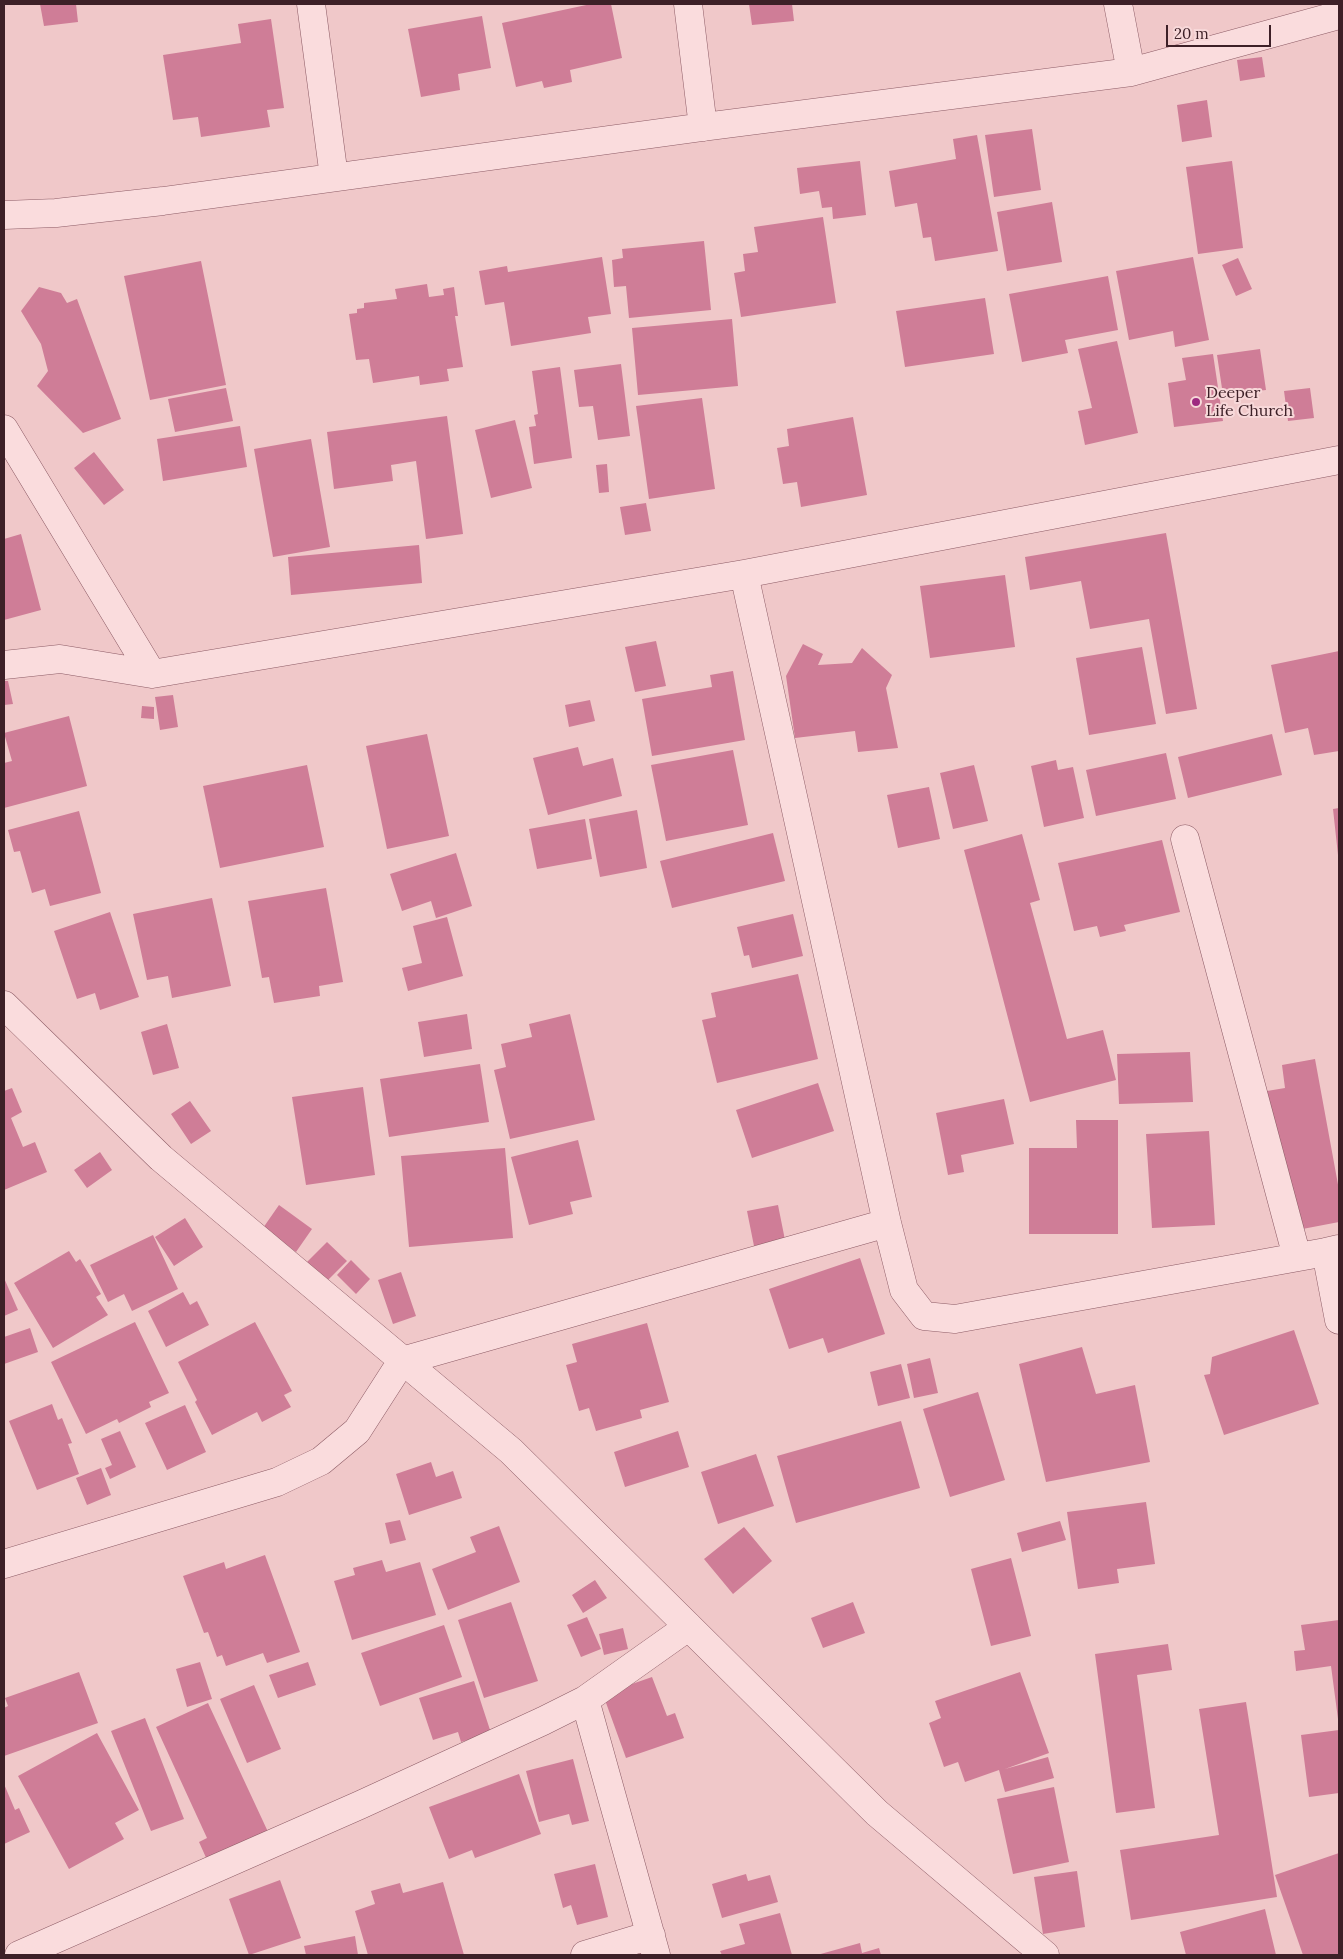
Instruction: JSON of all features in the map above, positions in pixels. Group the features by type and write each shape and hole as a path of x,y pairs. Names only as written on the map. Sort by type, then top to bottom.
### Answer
{"street":[{"path":"311,4 334,177"},
{"path":"688,4 703,127"},
{"path":"1118,4 1131,72"},
{"path":"4,215 56,213 1131,72 1339,15"},
{"path":"4,429 152,674"},
{"path":"4,666 60,659 152,674 744,574 1339,460"},
{"path":"744,574 887,1223 904,1290 924,1316 955,1319 1332,1251 1339,1320"},
{"path":"1185,839 1297,1257"},
{"path":"4,1005 161,1158 511,1451 877,1813 1045,1955"},
{"path":"4,1564 277,1482 321,1461 357,1431 402,1361 887,1223"},
{"path":"19,1955 360,1805 585,1700 688,1627"},
{"path":"585,1700 654,1945 585,1955"}],"building":[{"path":"40,4 76,4 78,22 44,26"},
{"path":"591,4 611,4 622,58 570,70 572,82 544,88 542,81 516,87 502,23"},
{"path":"749,4 792,4 794,21 752,25"},
{"path":"482,16 491,68 458,74 460,90 421,97 408,29"},
{"path":"271,19 284,108 267,110 270,127 201,137 198,117 173,120 163,55 241,43 238,24"},
{"path":"1262,57 1265,77 1240,81 1237,60"},
{"path":"1207,100 1212,137 1182,142 1177,105"},
{"path":"1032,129 1041,190 994,197 985,135"},
{"path":"977,135 998,251 935,261 931,237 923,238 917,203 895,207 889,171 956,159 953,139"},
{"path":"860,161 866,215 833,219 832,207 822,208 819,191 800,194 797,168"},
{"path":"1232,161 1243,248 1198,254 1186,167"},
{"path":"1052,202 1062,262 1007,271 997,212"},
{"path":"823,217 836,303 741,317 734,273 745,271 743,254 758,252 754,227"},
{"path":"704,241 711,310 629,318 626,286 614,287 612,260 623,258 622,249"},
{"path":"602,257 611,314 588,317 591,333 511,346 504,302 485,305 479,271 507,266 508,272"},
{"path":"1193,257 1209,340 1175,347 1173,331 1129,340 1116,271"},
{"path":"1238,258 1252,289 1236,296 1222,265"},
{"path":"201,261 226,385 150,400 124,276"},
{"path":"1108,276 1118,330 1065,340 1068,353 1022,362 1009,294"},
{"path":"427,284 429,297 444,295 443,289 454,287 458,316 455,316 463,367 447,369 449,381 420,385 419,376 373,383 369,359 356,360 349,314 357,313 357,309 364,308 364,303 397,299 395,289"},
{"path":"39,287 61,293 67,303 77,299 121,419 83,433 37,386 48,371 41,344 21,311"},
{"path":"985,298 994,354 905,367 896,311"},
{"path":"732,319 738,386 638,395 632,328"},
{"path":"1117,341 1138,433 1085,445 1078,411 1092,408 1078,349"},
{"path":"1260,349 1266,390 1223,395 1217,355"},
{"name":"Deeper Life Church","path":"1213,354 1223,421 1174,427 1168,383 1186,380 1182,358"},
{"path":"621,364 630,436 598,440 593,406 579,407 574,370"},
{"path":"560,367 572,458 534,464 529,427 536,426 534,415 538,414 532,371"},
{"path":"226,388 233,421 175,432 168,399"},
{"path":"1310,388 1314,418 1288,421 1284,391"},
{"path":"702,398 715,489 649,499 636,406"},
{"path":"447,416 463,534 426,539 416,461 391,465 393,481 334,489 327,432"},
{"path":"853,417 867,495 801,507 797,482 783,484 777,448 789,446 787,429"},
{"path":"515,420 532,488 491,498 475,430"},
{"path":"240,426 247,467 163,481 157,439"},
{"path":"311,439 330,547 273,557 254,449"},
{"path":"94,452 124,490 104,505 74,468"},
{"path":"607,464 609,492 599,493 596,465"},
{"path":"646,503 651,531 625,535 620,507"},
{"path":"1166,533 1197,709 1166,714 1149,619 1090,629 1081,581 1030,590 1025,557"},
{"path":"21,534 41,610 4,620 4,539"},
{"path":"419,545 422,583 291,595 288,557"},
{"path":"1005,575 1015,647 930,658 920,586"},
{"path":"656,641 666,686 635,692 625,647"},
{"path":"803,644 823,654 818,665 852,663 862,648 892,675 886,688 898,748 858,752 855,731 795,738 786,676"},
{"path":"1142,647 1156,724 1089,735 1076,658"},
{"path":"1339,651 1339,751 1314,755 1308,728 1285,733 1271,665"},
{"path":"733,671 745,740 652,756 642,699 712,687 710,675"},
{"path":"4,681 8,681 13,704 4,705"},
{"path":"173,695 178,727 160,730 155,697"},
{"path":"590,700 595,721 569,727 565,705"},
{"path":"142,706 154,707 154,719 141,718"},
{"path":"69,716 87,786 4,808 4,763 12,761 4,733"},
{"path":"427,734 449,836 387,849 366,746"},
{"path":"1272,734 1282,775 1188,798 1178,757"},
{"path":"578,747 583,766 613,758 622,796 548,815 533,758"},
{"path":"733,750 748,825 666,841 651,765"},
{"path":"1166,753 1176,799 1096,816 1086,770"},
{"path":"1056,760 1058,770 1073,767 1084,818 1044,827 1031,766"},
{"path":"307,765 324,847 220,868 203,786"},
{"path":"974,765 988,821 953,829 940,773"},
{"path":"929,787 940,839 898,848 887,795"},
{"path":"1339,808 1339,855 1338,855 1333,809"},
{"path":"637,810 647,868 600,877 589,819"},
{"path":"79,811 101,893 50,906 45,889 32,893 20,851 14,852 8,830"},
{"path":"585,819 592,859 537,869 529,829"},
{"path":"773,833 785,881 672,908 660,861"},
{"path":"1022,834 1040,900 1030,903 1067,1039 1103,1030 1116,1080 1030,1102 964,850"},
{"path":"1162,840 1180,912 1124,925 1126,931 1100,937 1097,926 1074,931 1058,863"},
{"path":"456,853 472,906 436,918 431,901 402,911 390,874"},
{"path":"326,888 343,982 319,986 320,996 274,1003 269,977 262,978 248,901"},
{"path":"212,898 231,986 172,998 168,976 147,980 133,914"},
{"path":"110,912 139,997 100,1010 95,993 77,999 54,931"},
{"path":"793,914 803,956 752,968 749,955 744,956 737,927"},
{"path":"447,917 463,976 408,991 402,968 422,963 413,926"},
{"path":"798,974 818,1059 717,1083 702,1020 716,1017 711,993"},
{"path":"467,1014 472,1049 424,1057 418,1022"},
{"path":"570,1014 595,1120 510,1139 494,1070 506,1067 501,1044 532,1037 529,1024"},
{"path":"167,1024 179,1068 153,1075 141,1032"},
{"path":"1190,1052 1193,1102 1119,1104 1117,1054"},
{"path":"1315,1059 1339,1190 1339,1222 1292,1231 1267,1091 1285,1088 1282,1065"},
{"path":"480,1064 489,1122 389,1137 380,1079"},
{"path":"818,1083 834,1131 752,1158 736,1110"},
{"path":"363,1087 375,1175 306,1185 292,1097"},
{"path":"12,1088 22,1112 11,1118 23,1147 35,1142 47,1172 4,1190 4,1091"},
{"path":"1004,1099 1014,1144 961,1155 964,1172 948,1175 936,1113"},
{"path":"190,1101 211,1131 191,1144 171,1114"},
{"path":"1076,1120 1118,1120 1118,1234 1029,1234 1029,1148 1077,1148"},
{"path":"1209,1131 1215,1225 1152,1228 1146,1134"},
{"path":"578,1140 592,1197 570,1202 573,1214 529,1225 511,1157"},
{"path":"505,1148 513,1238 409,1247 401,1156"},
{"path":"100,1152 112,1170 87,1188 74,1170"},
{"path":"279,1205 312,1229 296,1252 263,1228"},
{"path":"778,1205 785,1240 754,1246 747,1211"},
{"path":"185,1218 203,1247 174,1266 155,1237"},
{"path":"153,1235 178,1289 132,1311 124,1294 108,1302 90,1265"},
{"path":"327,1242 347,1261 327,1281 307,1262"},
{"path":"69,1251 76,1262 80,1259 101,1294 96,1297 108,1315 53,1348 14,1283"},
{"path":"860,1258 885,1334 828,1353 823,1338 789,1349 769,1289"},
{"path":"351,1260 370,1279 356,1294 337,1275"},
{"path":"401,1272 416,1316 393,1324 378,1280"},
{"path":"4,1278 18,1310 4,1316"},
{"path":"183,1292 190,1305 197,1301 209,1325 166,1347 148,1311"},
{"path":"135,1322 169,1393 149,1402 151,1407 119,1423 117,1419 86,1434 51,1362"},
{"path":"255,1322 292,1391 284,1395 291,1407 262,1422 257,1412 212,1435 178,1362"},
{"path":"647,1323 669,1402 640,1410 642,1418 596,1431 589,1408 579,1411 566,1365 577,1362 572,1344"},
{"path":"30,1328 38,1352 4,1364 4,1337"},
{"path":"1294,1330 1319,1404 1224,1435 1204,1375 1210,1374 1212,1357"},
{"path":"1082,1347 1096,1394 1135,1385 1150,1462 1046,1482 1019,1364"},
{"path":"930,1358 938,1393 914,1398 907,1364"},
{"path":"901,1364 910,1398 878,1406 870,1372"},
{"path":"978,1392 1005,1480 950,1497 923,1409"},
{"path":"52,1404 58,1420 62,1418 72,1443 68,1444 79,1474 37,1490 9,1421"},
{"path":"185,1405 206,1452 167,1470 145,1423"},
{"path":"901,1421 920,1488 796,1523 777,1456"},
{"path":"120,1431 136,1467 110,1479 105,1468 112,1465 101,1439"},
{"path":"678,1431 689,1467 625,1487 614,1452"},
{"path":"756,1454 774,1506 718,1524 701,1472"},
{"path":"431,1462 436,1477 453,1471 462,1498 409,1515 396,1474"},
{"path":"101,1468 111,1495 87,1505 76,1478"},
{"path":"1146,1502 1155,1564 1117,1569 1119,1583 1078,1589 1067,1512"},
{"path":"400,1520 406,1540 390,1544 385,1523"},
{"path":"1060,1521 1066,1540 1022,1552 1017,1533"},
{"path":"499,1526 520,1582 448,1610 432,1569 476,1552 470,1537"},
{"path":"744,1527 772,1561 733,1594 704,1559"},
{"path":"265,1555 300,1652 267,1663 263,1653 226,1666 222,1655 217,1657 208,1632 204,1633 183,1576 224,1562 226,1569"},
{"path":"1011,1558 1031,1636 991,1646 971,1569"},
{"path":"382,1560 386,1572 420,1562 436,1615 352,1640 334,1581 355,1575 353,1568"},
{"path":"595,1580 607,1598 583,1613 572,1595"},
{"path":"511,1602 538,1681 484,1698 458,1620"},
{"path":"853,1602 865,1633 823,1648 811,1618"},
{"path":"587,1617 601,1649 581,1657 567,1625"},
{"path":"1339,1620 1338,1719 1331,1666 1296,1671 1294,1651 1305,1650 1301,1625"},
{"path":"444,1625 462,1677 380,1706 361,1653"},
{"path":"623,1628 628,1649 604,1655 599,1634"},
{"path":"1168,1644 1172,1670 1137,1675 1155,1808 1116,1813 1095,1654"},
{"path":"200,1662 212,1699 187,1707 176,1669"},
{"path":"308,1662 316,1685 278,1698 269,1675"},
{"path":"79,1672 98,1723 4,1756 4,1708 8,1706 5,1698"},
{"path":"1020,1672 1049,1753 1005,1769 1048,1757 1054,1778 1005,1792 999,1770 965,1782 958,1762 944,1767 929,1723 941,1718 935,1701"},
{"path":"652,1677 667,1716 675,1713 684,1738 626,1758 605,1700 614,1697 612,1691"},
{"path":"474,1681 491,1733 461,1742 458,1732 433,1740 419,1698"},
{"path":"254,1685 281,1749 247,1763 220,1699"},
{"path":"1246,1702 1277,1897 1131,1920 1120,1850 1219,1835 1199,1709"},
{"path":"208,1703 269,1834 208,1862 199,1842 207,1838 156,1727"},
{"path":"145,1718 184,1819 151,1831 111,1731"},
{"path":"1339,1730 1339,1793 1309,1797 1301,1735"},
{"path":"97,1733 139,1810 115,1823 124,1839 69,1869 18,1776"},
{"path":"573,1759 589,1821 572,1825 569,1814 539,1822 526,1771"},
{"path":"519,1774 541,1834 475,1858 472,1850 449,1859 429,1807"},
{"path":"4,1784 15,1810 19,1808 30,1832 4,1844"},
{"path":"1054,1787 1069,1862 1013,1874 997,1799"},
{"path":"1339,1853 1339,1955 1303,1955 1275,1875"},
{"path":"595,1864 608,1917 577,1925 571,1905 563,1908 554,1874"},
{"path":"1077,1871 1085,1927 1043,1934 1034,1877"},
{"path":"746,1874 748,1881 770,1875 778,1902 722,1918 712,1884"},
{"path":"280,1880 301,1938 249,1955 229,1899"},
{"path":"443,1882 464,1955 368,1955 355,1911 375,1904 371,1891 400,1883 403,1893"},
{"path":"1265,1909 1276,1955 1186,1955 1180,1932"},
{"path":"780,1913 792,1955 722,1955 720,1951 745,1944 739,1924"},
{"path":"355,1936 358,1955 306,1955 304,1946"},
{"path":"860,1943 862,1953 879,1948 881,1955 817,1955"}],"place":[{"name":"Deeper Life Church","path":"1196,402"}]}
